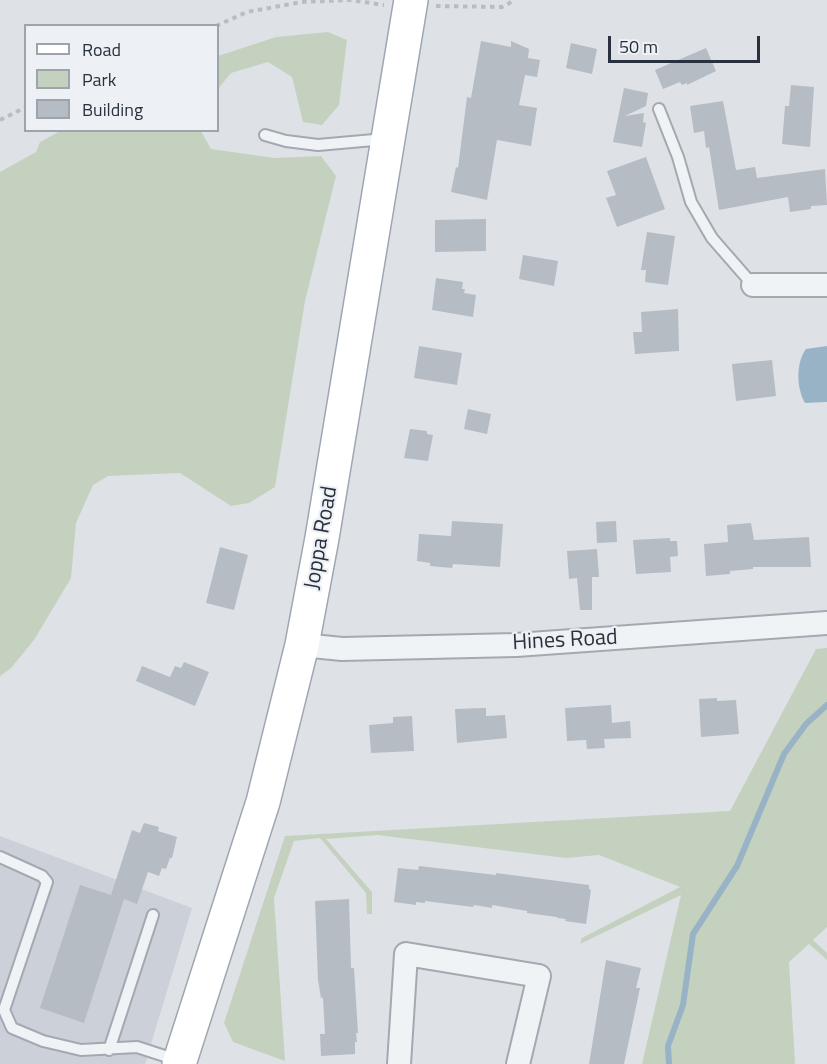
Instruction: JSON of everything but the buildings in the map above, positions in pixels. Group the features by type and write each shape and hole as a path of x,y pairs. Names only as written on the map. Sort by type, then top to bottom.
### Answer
{"main road":[{"name":"Joppa Road","path":"180,1063 263,802 302,645 322,538 411,3"}],"street":[{"path":"753,285 827,285"},
{"name":"Hines Road","path":"302,645 342,649 516,645 827,623"},
{"path":"399,1064 406,954 538,976 518,1064"}],"lane":[{"path":"659,109 678,157 691,202 712,238 753,285"},
{"path":"265,135 286,141 318,145 388,139"},
{"path":"0,857 42,876 47,882 4,1010 12,1028 43,1041 81,1050 137,1047 180,1063"},
{"path":"109,1050 153,915"}],"path":[{"path":"219,25 247,12 302,2 350,0 396,7 411,3 502,7 515,0"},
{"path":"0,120 24,108"}],"shaded area":[{"path":"0,836 192,908 145,1064 0,1064"}],"green space":[{"path":"328,32 347,40 339,105 322,125 303,122 292,77 268,62 231,73 219,88 219,56 276,37"},
{"path":"58,132 202,132 211,149 275,158 321,156 336,176 305,301 275,487 249,503 231,506 180,473 108,476 93,485 76,523 71,578 34,640 11,668 0,676 0,172 36,152 40,142"},
{"path":"827,648 827,927 813,940 827,953 827,960 809,944 789,962 795,1064 642,1064 681,895 580,944 582,938 680,887 599,855 566,858 377,835 326,839 372,892 372,914 367,914 366,893 320,838 294,841 274,898 285,1061 233,1042 224,1023 285,836 730,811 816,649"}],"water":[{"path":"827,346 827,402 805,403 799,383 800,361 806,349"}],"waterway":[{"path":"669,1064 668,1046 683,1005 693,934 737,866 784,754 806,724 827,705"}]}
